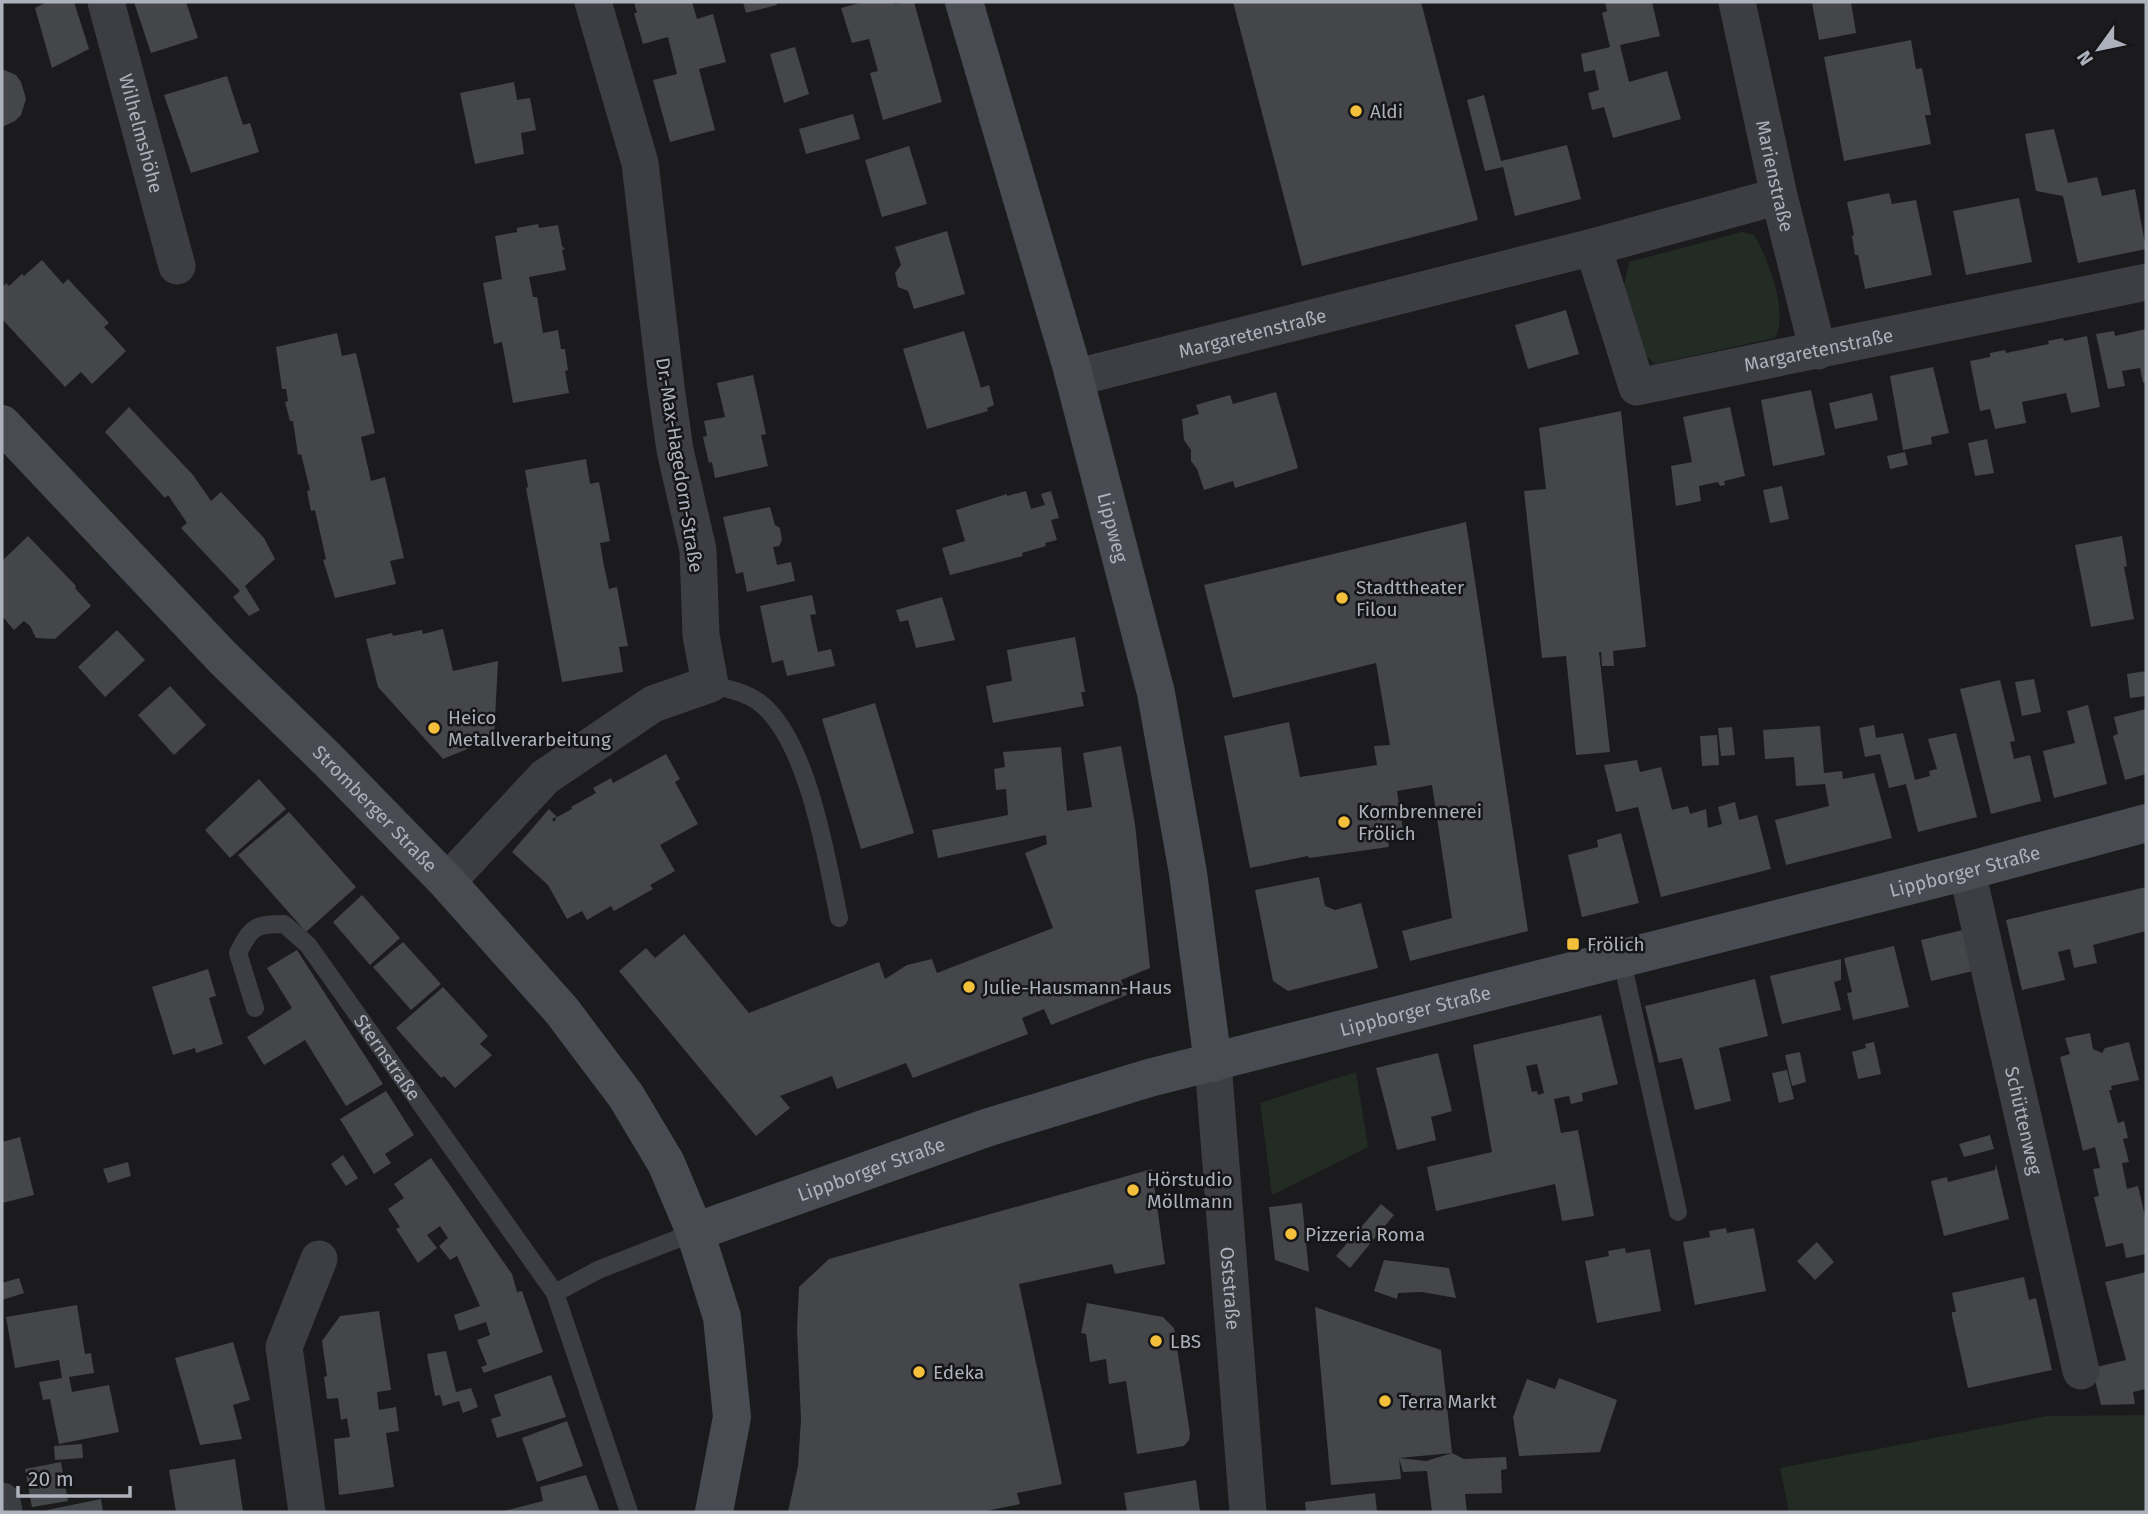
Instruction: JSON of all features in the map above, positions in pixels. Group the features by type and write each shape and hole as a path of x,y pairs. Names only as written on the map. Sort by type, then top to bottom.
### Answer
{"main road":[{"name":"Lippweg","path":"964,2 1074,378 1156,693 1188,873 1213,1063"},
{"name":"Stromberger Straße","path":"2,424 223,659 328,760 447,882 562,1010 626,1096 666,1163 695,1232"},
{"name":"Lippborger Straße","path":"695,1232 986,1128 1150,1078 1967,871 2146,823"},
{"path":"695,1232 722,1317 732,1417 714,1512"}],"street":[{"name":"Wilhelmshöhe","path":"106,2 177,266"},
{"name":"Dr.-Max-Hagedorn-Straße","path":"593,2 640,163 670,412 698,550 701,635 710,684"},
{"name":"Marienstraße","path":"1737,2 1779,196 1818,351"},
{"name":"Margaretenstraße","path":"1074,378 1593,247 1779,196"},
{"name":"Margaretenstraße","path":"1593,247 1637,387 2146,282"},
{"path":"447,882 545,777 653,704 710,684"},
{"name":"Schüttenweg","path":"1967,871 2081,1371"},
{"name":"Oststraße","path":"1213,1063 1248,1512"},
{"path":"307,1512 284,1347 319,1259"},
{"path":"2,1501 4,1512"}],"lane":[{"path":"710,684 736,691 760,703 784,729 822,832 839,918"},
{"name":"Sternstraße","path":"255,1008 238,953 248,932 263,924 284,924 308,945 555,1293 629,1512"},
{"path":"1621,957 1678,1212"},
{"path":"555,1293 597,1270 695,1232"}],"shaded area":[{"path":"1742,232 1754,235 1775,286 1780,315 1775,338 1655,364 1640,350 1622,295 1629,262"},
{"path":"1356,1072 1368,1147 1272,1195 1260,1103"},
{"path":"2146,1415 2146,1512 1789,1512 1780,1468 2047,1416"}],"building":[{"path":"47,2 74,2 89,49 52,68 35,8"},
{"path":"134,2 186,2 198,38 151,53"},
{"path":"634,2 692,2 697,19 713,14 726,62 699,69 715,130 670,142 653,80 677,74 668,37 643,44 634,13 637,13"},
{"path":"743,2 776,2 777,5 746,13"},
{"path":"864,2 914,2 942,102 883,120 870,73 878,71 869,39 852,43 841,8"},
{"name":"Aldi","path":"1233,2 1421,2 1478,220 1302,266"},
{"path":"1605,2 1652,2 1660,36 1620,45 1629,82 1667,71 1681,119 1613,138 1604,107 1592,110 1588,93 1599,90 1595,70 1584,72 1581,54 1610,47 1602,13 1607,11"},
{"path":"1851,2 1856,33 1819,40 1812,3"},
{"path":"1911,40 1916,69 1922,68 1931,115 1925,115 1931,144 1844,161 1824,57"},
{"path":"795,47 809,94 784,103 770,54"},
{"path":"2,69 16,75 26,99 21,115 2,127"},
{"path":"227,76 243,125 250,123 259,152 191,173 164,95"},
{"path":"514,82 517,100 530,98 536,130 521,133 524,154 475,164 460,93"},
{"path":"1484,95 1501,161 1567,145 1581,199 1515,216 1503,167 1485,171 1467,100"},
{"path":"853,114 860,139 806,154 799,129"},
{"path":"2054,129 2068,183 2097,177 2102,196 2135,189 2146,249 2078,263 2063,196 2036,191 2025,134"},
{"path":"909,146 927,204 882,217 865,160"},
{"path":"1889,193 1892,204 1916,200 1932,275 1865,289 1858,255 1855,255 1847,202"},
{"path":"2019,198 2032,262 1966,275 1953,211"},
{"path":"538,224 539,228 558,225 565,249 562,250 566,270 529,277 533,297 537,297 543,333 558,330 561,349 565,349 569,393 513,403 502,342 494,344 483,283 502,279 495,236"},
{"path":"947,231 965,294 914,309 908,291 898,287 895,273 901,265 895,247"},
{"path":"42,260 63,284 68,279 109,323 104,327 126,351 92,384 81,372 65,387 2,319 2,288 6,283 9,286 22,274 24,276"},
{"path":"1566,310 1579,354 1528,369 1515,325"},
{"path":"2146,329 2146,382 2143,383 2140,368 2122,371 2125,386 2108,389 2096,334 2114,331 2115,336"},
{"path":"964,331 981,388 989,385 994,405 987,408 988,411 927,429 903,349"},
{"path":"337,333 342,356 356,353 375,433 361,437 371,481 385,477 404,558 390,561 396,584 335,598 323,560 326,559 315,510 311,511 307,491 310,490 301,454 298,455 293,421 290,421 285,402 288,401 286,389 282,389 276,347"},
{"path":"2087,336 2100,407 2071,413 2066,393 2022,402 2026,423 1995,429 1990,409 1980,411 1970,361 1990,357 1990,353 2005,350 2006,353 2049,344 2048,341"},
{"path":"1933,367 1949,433 1931,437 1932,444 1903,450 1890,376"},
{"path":"753,375 766,434 761,435 768,466 715,478 703,437 707,436 704,421 725,417 717,383"},
{"path":"1811,390 1825,455 1773,466 1761,400"},
{"path":"1276,392 1298,468 1235,488 1233,481 1204,490 1197,469 1191,461 1191,450 1184,440 1182,419 1199,414 1196,405 1230,395 1233,404"},
{"path":"1872,393 1878,420 1835,429 1829,403"},
{"path":"129,407 193,475 211,501 221,492 264,538 275,559 245,586 260,610 249,616 233,597 240,591 181,528 187,523 168,495 165,498 105,432"},
{"path":"1730,407 1745,476 1724,481 1725,485 1720,486 1718,482 1699,486 1701,501 1676,506 1671,466 1692,462 1683,417"},
{"path":"1621,411 1646,647 1613,651 1614,666 1602,666 1599,652 1610,752 1576,755 1566,656 1542,658 1524,491 1546,489 1539,428"},
{"path":"1987,439 1994,473 1975,476 1968,443"},
{"path":"1905,452 1908,465 1890,469 1887,456"},
{"path":"586,459 590,484 599,482 610,541 600,543 604,566 609,589 617,587 628,646 619,647 623,672 562,682 526,488 525,470"},
{"path":"1782,486 1789,519 1770,523 1763,490"},
{"path":"1026,491 1031,509 1045,505 1041,494 1051,491 1059,518 1051,520 1057,540 1022,553 1023,556 950,575 942,548 965,541 956,510"},
{"path":"770,507 775,525 780,528 782,540 779,546 773,547 777,565 791,562 795,581 747,592 743,572 736,574 723,517"},
{"path":"1466,522 1528,931 1410,961 1402,931 1452,918 1432,785 1397,791 1404,837 1388,839 1389,847 1308,856 1250,868 1224,736 1289,722 1300,777 1377,765 1374,746 1390,745 1376,663 1233,698 1204,585"},
{"path":"28,536 76,586 91,606 55,639 36,638 24,621 14,630 2,616 2,561"},
{"path":"2122,536 2127,566 2124,567 2134,619 2091,627 2075,545"},
{"path":"812,595 816,614 810,615 818,652 831,649 835,666 787,676 783,660 772,663 760,606"},
{"path":"942,597 955,640 916,648 908,620 900,622 896,610"},
{"path":"443,629 453,671 498,661 494,738 443,759 378,687 366,639 392,633 393,636 422,630 423,634"},
{"path":"117,630 145,660 105,697 78,667"},
{"path":"1075,637 1085,692 1081,692 1084,706 993,723 986,686 1012,681 1007,650"},
{"path":"2146,671 2146,696 2130,698 2127,674"},
{"path":"2034,679 2041,712 2022,716 2015,682"},
{"path":"2000,680 2015,741 2010,742 2014,759 2030,755 2041,801 1991,814 1960,689"},
{"path":"170,686 206,725 174,755 138,715"},
{"path":"875,703 914,833 861,849 822,719"},
{"path":"2088,705 2107,784 2054,798 2043,751 2075,743 2067,711"},
{"path":"2146,709 2146,774 2125,780 2113,736 2118,734 2114,717"},
{"path":"1874,725 1876,738 1903,733 1915,780 1930,776 1929,771 1937,769 1928,739 1956,733 1977,817 1918,832 1906,784 1889,788 1880,754 1865,757 1859,728"},
{"path":"1820,726 1824,773 1842,771 1843,779 1874,773 1892,838 1786,865 1775,820 1829,806 1825,784 1796,786 1794,757 1765,759 1763,730"},
{"path":"1732,727 1735,755 1721,756 1718,728"},
{"path":"1717,735 1719,765 1702,766 1700,736"},
{"name":"Julie-Hausmann-Haus","path":"1121,746 1135,824 1150,968 1121,980 1127,995 1051,1025 1044,1009 1022,1018 1028,1034 913,1078 906,1063 837,1089 832,1076 780,1096 790,1108 756,1136 619,971 646,948 655,958 684,934 749,1013 879,962 885,979 907,965 932,959 937,973 1053,928 1025,853 1047,844 1046,835 938,858 932,830 1008,815 1006,789 996,790 994,769 1005,767 1003,752 1061,747 1067,811 1092,807 1083,753"},
{"path":"666,754 680,779 675,782 698,824 660,845 675,871 650,885 653,889 614,911 611,906 587,920 582,911 567,919 548,885 512,852 549,809 557,817 596,793 593,788 611,778 613,783"},
{"path":"1637,760 1640,772 1661,767 1672,810 1688,806 1690,814 1706,809 1708,828 1722,824 1718,807 1735,802 1739,820 1757,815 1771,869 1661,897 1638,807 1616,812 1604,765"},
{"path":"259,779 286,809 230,858 205,830"},
{"path":"289,812 356,887 306,932 238,855"},
{"path":"1621,833 1639,903 1582,917 1568,855 1598,847 1597,840"},
{"path":"1319,877 1325,906 1335,910 1361,903 1378,968 1288,991 1273,981 1255,890"},
{"path":"2146,887 2146,931 2093,945 2097,963 2074,968 2070,949 2058,952 2065,980 2022,990 2006,920"},
{"path":"362,895 400,938 370,965 333,922"},
{"path":"1963,930 1973,971 1931,981 1921,940"},
{"path":"403,942 441,984 411,1010 373,967"},
{"path":"1894,946 1909,1007 1853,1020 1847,993 1852,992 1844,958"},
{"path":"297,950 383,1084 346,1106 305,1040 264,1065 247,1037 292,1008 267,968"},
{"path":"1841,959 1841,980 1834,982 1841,1010 1782,1024 1770,976"},
{"path":"208,969 216,996 209,998 223,1044 196,1053 195,1048 173,1055 152,987"},
{"path":"1755,979 1768,1036 1719,1048 1731,1101 1695,1110 1682,1058 1659,1063 1645,1006"},
{"path":"443,987 488,1036 480,1044 492,1055 455,1088 444,1076 441,1078 396,1028"},
{"path":"1601,1015 1618,1084 1582,1093 1583,1101 1571,1104 1569,1096 1554,1099 1561,1133 1578,1130 1594,1216 1562,1221 1555,1184 1436,1211 1427,1167 1492,1152 1473,1045","holes":["1537,1064 1544,1093 1538,1095 1537,1091 1532,1092 1526,1066"]},
{"path":"2090,1033 2093,1049 2102,1053 2105,1048 2129,1042 2139,1080 2111,1086 2112,1090 2109,1090 2118,1123 2124,1121 2128,1138 2123,1139 2129,1162 2122,1163 2127,1189 2138,1186 2146,1221 2146,1254 2126,1258 2123,1243 2106,1247 2094,1197 2099,1196 2093,1169 2100,1168 2095,1147 2083,1151 2060,1057 2070,1054 2065,1038"},
{"path":"1874,1042 1881,1074 1858,1079 1852,1052 1866,1048 1865,1044"},
{"path":"1800,1052 1806,1082 1792,1086 1785,1055"},
{"path":"1438,1053 1452,1111 1431,1117 1436,1140 1397,1150 1376,1068"},
{"path":"1787,1070 1794,1099 1779,1103 1772,1073"},
{"path":"386,1091 414,1135 385,1154 391,1163 374,1174 340,1119"},
{"path":"1990,1135 1994,1149 1964,1157 1959,1144"},
{"path":"20,1137 34,1195 2,1203 2,1142"},
{"path":"343,1155 358,1178 346,1186 331,1164"},
{"path":"431,1158 512,1274 517,1292 522,1291 543,1352 484,1373 481,1367 487,1365 477,1340 490,1335 486,1322 459,1331 454,1315 480,1306 457,1256 450,1260 439,1246 448,1238 440,1226 427,1235 437,1248 418,1263 396,1229 400,1227 388,1209 404,1198 394,1184"},
{"path":"128,1162 131,1176 108,1183 103,1169"},
{"path":"1996,1164 2009,1219 1944,1236 1931,1181 1947,1177 1948,1182 1995,1170"},
{"name":"Edeka","path":"1152,1169 1165,1264 1115,1274 1112,1264 1019,1284 1062,1484 1017,1493 1020,1504 981,1512 788,1512 798,1466 801,1420 797,1329 799,1287 829,1259"},
{"path":"1302,1203 1309,1272 1275,1260 1269,1207"},
{"path":"1381,1204 1394,1215 1350,1268 1336,1256"},
{"path":"1726,1228 1727,1233 1754,1228 1766,1291 1695,1305 1683,1242 1710,1237 1709,1231"},
{"path":"1817,1242 1834,1262 1815,1280 1797,1261"},
{"path":"1625,1248 1626,1253 1650,1249 1661,1311 1597,1323 1585,1261 1609,1256 1608,1251"},
{"path":"1384,1260 1449,1268 1456,1298 1422,1292 1398,1293 1397,1299 1374,1291"},
{"path":"2146,1272 2146,1389 2133,1392 2135,1404 2101,1405 2092,1368 2126,1360 2105,1282"},
{"path":"2024,1277 2029,1300 2036,1298 2052,1370 1968,1388 1952,1316 1952,1312 1956,1312 1952,1293"},
{"path":"19,1278 24,1293 2,1300 2,1283"},
{"path":"1087,1303 1163,1317 1174,1328 1190,1434 1184,1446 1137,1454 1126,1381 1109,1384 1106,1359 1090,1362 1086,1334 1081,1333"},
{"path":"77,1305 85,1354 91,1353 94,1373 69,1377 72,1392 109,1385 119,1432 59,1444 50,1399 43,1400 39,1382 62,1378 59,1360 15,1368 6,1317"},
{"name":"Terra Markt","path":"1315,1307 1441,1350 1452,1453 1399,1458 1401,1479 1331,1485"},
{"path":"379,1311 391,1390 377,1392 379,1410 396,1407 399,1431 386,1433 394,1487 339,1495 334,1439 350,1437 347,1418 341,1420 338,1398 327,1399 322,1341 340,1316"},
{"path":"233,1342 250,1400 233,1405 242,1439 200,1445 175,1358"},
{"path":"446,1351 456,1392 471,1388 478,1407 463,1413 459,1401 443,1406 440,1395 435,1396 427,1354"},
{"path":"551,1375 566,1417 497,1438 491,1419 501,1416 494,1395"},
{"path":"1559,1378 1617,1400 1600,1452 1519,1456 1513,1417 1527,1379 1555,1389"},
{"path":"567,1421 583,1466 537,1482 522,1438"},
{"path":"82,1444 83,1458 55,1460 54,1446"},
{"path":"1452,1453 1464,1459 1506,1457 1507,1469 1501,1470 1502,1493 1465,1494 1467,1512 1432,1512 1427,1471 1403,1472 1399,1458 1426,1461"},
{"path":"235,1459 243,1512 176,1512 169,1470"},
{"path":"61,1462 68,1501 32,1507 25,1469"},
{"path":"586,1475 600,1512 500,1512 543,1501 540,1487"},
{"path":"1196,1480 1200,1512 1127,1512 1124,1493"},
{"path":"1375,1493 1377,1512 1306,1512 1305,1502"},
{"path":"101,1499 103,1512 47,1510"}],"place":[{"name":"Aldi","path":"1356,111"},
{"name":"Stadttheater Filou","path":"1342,598"},
{"name":"Heico Metallverarbeitung","path":"434,728"},
{"name":"Kornbrennerei Frölich","path":"1344,822"},
{"name":"Frölich","path":"1573,944"},
{"name":"Julie-Hausmann-Haus","path":"969,987"},
{"name":"Hörstudio Möllmann","path":"1133,1190"},
{"name":"Pizzeria Roma","path":"1291,1234"},
{"name":"LBS","path":"1156,1341"},
{"name":"Edeka","path":"919,1372"},
{"name":"Terra Markt","path":"1385,1401"}]}
